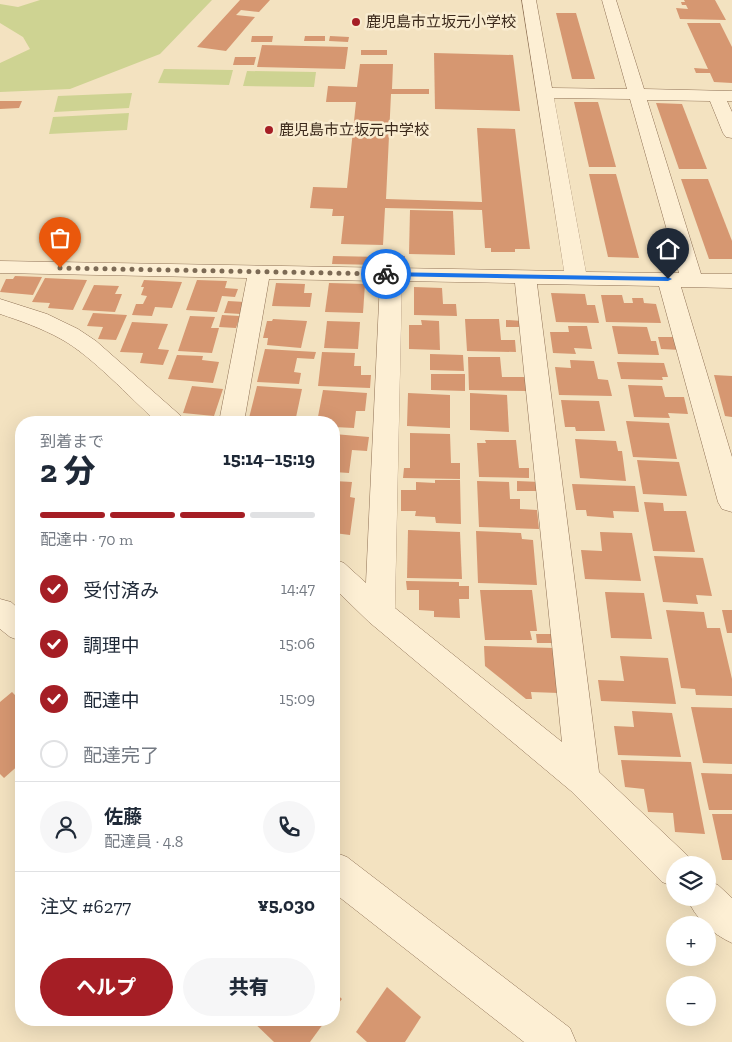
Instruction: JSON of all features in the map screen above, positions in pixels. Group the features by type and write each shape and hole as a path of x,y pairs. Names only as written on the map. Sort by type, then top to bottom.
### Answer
{"street":[{"path":"529,0 576,277"},
{"path":"609,0 692,280"},
{"path":"546,93 724,96 732,133"},
{"path":"0,267 732,281"},
{"path":"232,416 259,272"},
{"path":"380,613 391,274"},
{"path":"525,277 583,780"},
{"path":"668,279 732,502"},
{"path":"0,306 39,319 88,346 165,416"},
{"path":"340,576 380,613 583,780 666,860"},
{"path":"0,611 15,623"},
{"path":"340,875 556,1042"},
{"path":"713,906 732,924"}],"green space":[{"path":"40,0 212,0 160,54 70,89 0,92 0,63 30,49 23,37 0,23 0,4 18,7"},
{"path":"164,69 233,70 229,85 158,83"},
{"path":"247,71 316,72 314,87 243,86"},
{"path":"132,93 129,108 54,112 58,96"},
{"path":"129,113 127,130 49,134 53,117"}],"building":[{"path":"240,0 270,0 259,12 241,10 236,15 255,17 226,51 197,47"},
{"path":"684,0 715,0 726,20 680,19 676,8 688,9 686,5 682,5 681,2 685,2"},
{"path":"556,13 576,13 595,79 572,79"},
{"path":"687,23 720,23 732,47 732,83 714,82 710,73 696,73 694,68 708,69"},
{"path":"252,36 273,36 272,42 251,42"},
{"path":"305,36 325,36 325,41 304,41"},
{"path":"330,36 349,37 348,42 329,41"},
{"path":"262,45 348,47 345,69 257,67"},
{"path":"361,50 387,50 387,55 361,55"},
{"path":"434,53 513,55 520,111 435,109"},
{"path":"235,57 256,57 254,65 233,65"},
{"path":"360,64 393,64 392,89 429,89 429,94 391,94 386,199 482,202 477,128 515,129 530,249 515,249 515,252 491,252 491,248 485,248 482,210 385,208 383,245 341,244 344,216 332,216 333,209 310,208 313,187 347,188 356,102 326,102 328,86 357,87"},
{"path":"0,101 22,101 19,108 0,109"},
{"path":"574,102 598,102 616,167 589,167"},
{"path":"656,103 682,104 707,169 679,169"},
{"path":"589,174 616,174 639,258 608,257"},
{"path":"681,179 708,179 732,241 732,259 709,259"},
{"path":"410,210 453,211 455,255 409,254"},
{"path":"386,255 405,256 405,264 386,264"},
{"path":"333,256 381,257 380,265 332,264"},
{"path":"15,276 42,277 33,295 0,292 6,279 13,279"},
{"path":"45,278 87,280 73,310 48,308 50,303 32,302"},
{"path":"144,280 182,282 172,308 155,307 152,316 132,315 136,304 143,304 147,296 141,295 144,287 141,287"},
{"path":"197,280 227,281 225,288 238,289 235,297 222,296 217,312 186,310"},
{"path":"276,283 305,284 304,293 312,293 310,307 272,306"},
{"path":"329,283 365,284 363,313 325,312"},
{"path":"94,285 119,286 115,294 122,294 115,312 82,310"},
{"path":"414,287 442,288 443,304 456,304 457,316 414,315"},
{"path":"551,293 585,294 587,305 595,305 599,323 556,322"},
{"path":"601,295 622,295 624,303 633,303 632,298 643,298 644,303 656,304 661,323 606,322"},
{"path":"228,301 245,302 241,314 224,313"},
{"path":"93,313 127,315 116,340 98,339 103,327 87,326"},
{"path":"222,315 240,316 236,328 219,327"},
{"path":"190,316 215,317 211,328 219,328 212,353 178,351"},
{"path":"273,319 307,321 301,348 267,345 268,338 263,338 267,321 272,321"},
{"path":"465,319 499,319 501,340 515,340 516,352 467,351"},
{"path":"421,320 439,321 440,350 409,349 409,325 422,325"},
{"path":"506,320 523,321 524,327 506,327"},
{"path":"327,321 360,322 358,349 324,348"},
{"path":"132,322 168,324 158,349 169,350 163,365 140,363 143,353 120,352"},
{"path":"568,326 587,326 592,349 574,348 576,354 553,353 550,332 569,332"},
{"path":"612,326 647,327 651,341 656,341 659,355 618,354"},
{"path":"658,337 678,337 681,350 661,349"},
{"path":"265,349 316,352 314,359 297,358 294,372 301,373 299,384 257,382"},
{"path":"322,352 355,353 354,366 361,366 361,375 371,375 370,388 318,386"},
{"path":"430,354 463,355 464,371 430,370"},
{"path":"177,355 203,356 202,360 219,362 213,383 168,379"},
{"path":"468,357 500,357 502,377 526,377 528,391 469,390"},
{"path":"570,360 594,361 598,379 608,380 612,396 559,395 555,367 571,368"},
{"path":"617,362 664,363 668,377 662,377 663,380 621,379"},
{"path":"431,374 465,374 465,391 431,390"},
{"path":"714,375 732,376 732,417 725,416"},
{"path":"628,385 662,386 665,397 684,397 688,414 668,413 670,418 634,417"},
{"path":"192,386 223,389 214,416 183,413"},
{"path":"257,386 302,389 296,416 250,416"},
{"path":"323,390 367,393 365,411 356,411 354,428 340,427 340,416 318,416"},
{"path":"408,393 450,395 450,428 407,426"},
{"path":"470,393 507,395 509,432 470,430"},
{"path":"561,400 599,401 605,431 576,431 575,427 565,427"},
{"path":"626,421 669,423 677,459 633,457"},
{"path":"410,433 450,434 451,463 460,463 460,479 403,478 404,468 410,468"},
{"path":"340,435 369,437 367,451 352,450 349,473 340,472"},
{"path":"575,439 616,441 618,451 622,451 626,481 580,478"},
{"path":"485,440 516,440 519,468 529,468 529,478 479,477 477,443 486,443"},
{"path":"637,460 679,462 687,496 643,494"},
{"path":"435,480 460,480 461,524 436,523 435,517 415,516 416,511 401,511 401,490 416,490 416,482 435,483"},
{"path":"340,481 352,482 350,497 355,498 350,535 340,534"},
{"path":"477,481 509,482 510,499 520,499 520,509 537,510 539,529 479,527"},
{"path":"517,481 540,482 541,491 517,491"},
{"path":"572,484 635,486 639,512 613,511 614,518 587,516 586,510 576,510"},
{"path":"644,502 663,503 664,511 686,511 695,552 653,551"},
{"path":"408,530 460,532 462,579 407,578"},
{"path":"476,531 521,533 522,539 533,540 537,585 478,583"},
{"path":"600,532 632,533 641,581 585,579 581,550 602,551"},
{"path":"654,556 703,558 712,596 696,595 698,604 663,602"},
{"path":"406,581 459,582 459,586 469,586 469,599 459,599 460,618 434,617 434,611 419,610 419,590 407,590"},
{"path":"480,590 532,590 537,631 530,631 532,640 485,640"},
{"path":"605,592 644,593 652,639 611,638"},
{"path":"666,610 704,612 707,628 720,628 732,679 732,696 696,695 695,689 681,688"},
{"path":"722,610 732,610 732,633 727,633"},
{"path":"536,634 557,634 558,643 537,643"},
{"path":"484,646 555,648 559,693 531,692 532,699 526,699 485,666"},
{"path":"620,656 668,658 676,704 601,701 598,680 624,681"},
{"path":"12,692 15,695 15,768 4,778 0,774 0,702"},
{"path":"691,707 732,708 732,764 703,763"},
{"path":"632,711 672,713 681,757 618,755 614,726 634,727"},
{"path":"621,760 691,762 705,834 675,832 673,813 648,812 644,789 625,787"},
{"path":"701,773 732,774 732,810 709,810"},
{"path":"712,814 732,814 732,860 722,860"},
{"path":"387,987 421,1017 405,1042 367,1042 356,1032"},
{"path":"257,1026 322,1026 310,1042 274,1042"}],"way so far":[{"path":"60,268 386,274"}],"place":[{"name":"鹿児島市立坂元小学校","path":"356,22"},
{"name":"鹿児島市立坂元中学校","path":"269,130"}],"route":[{"path":"386,274 668,279"}]}
